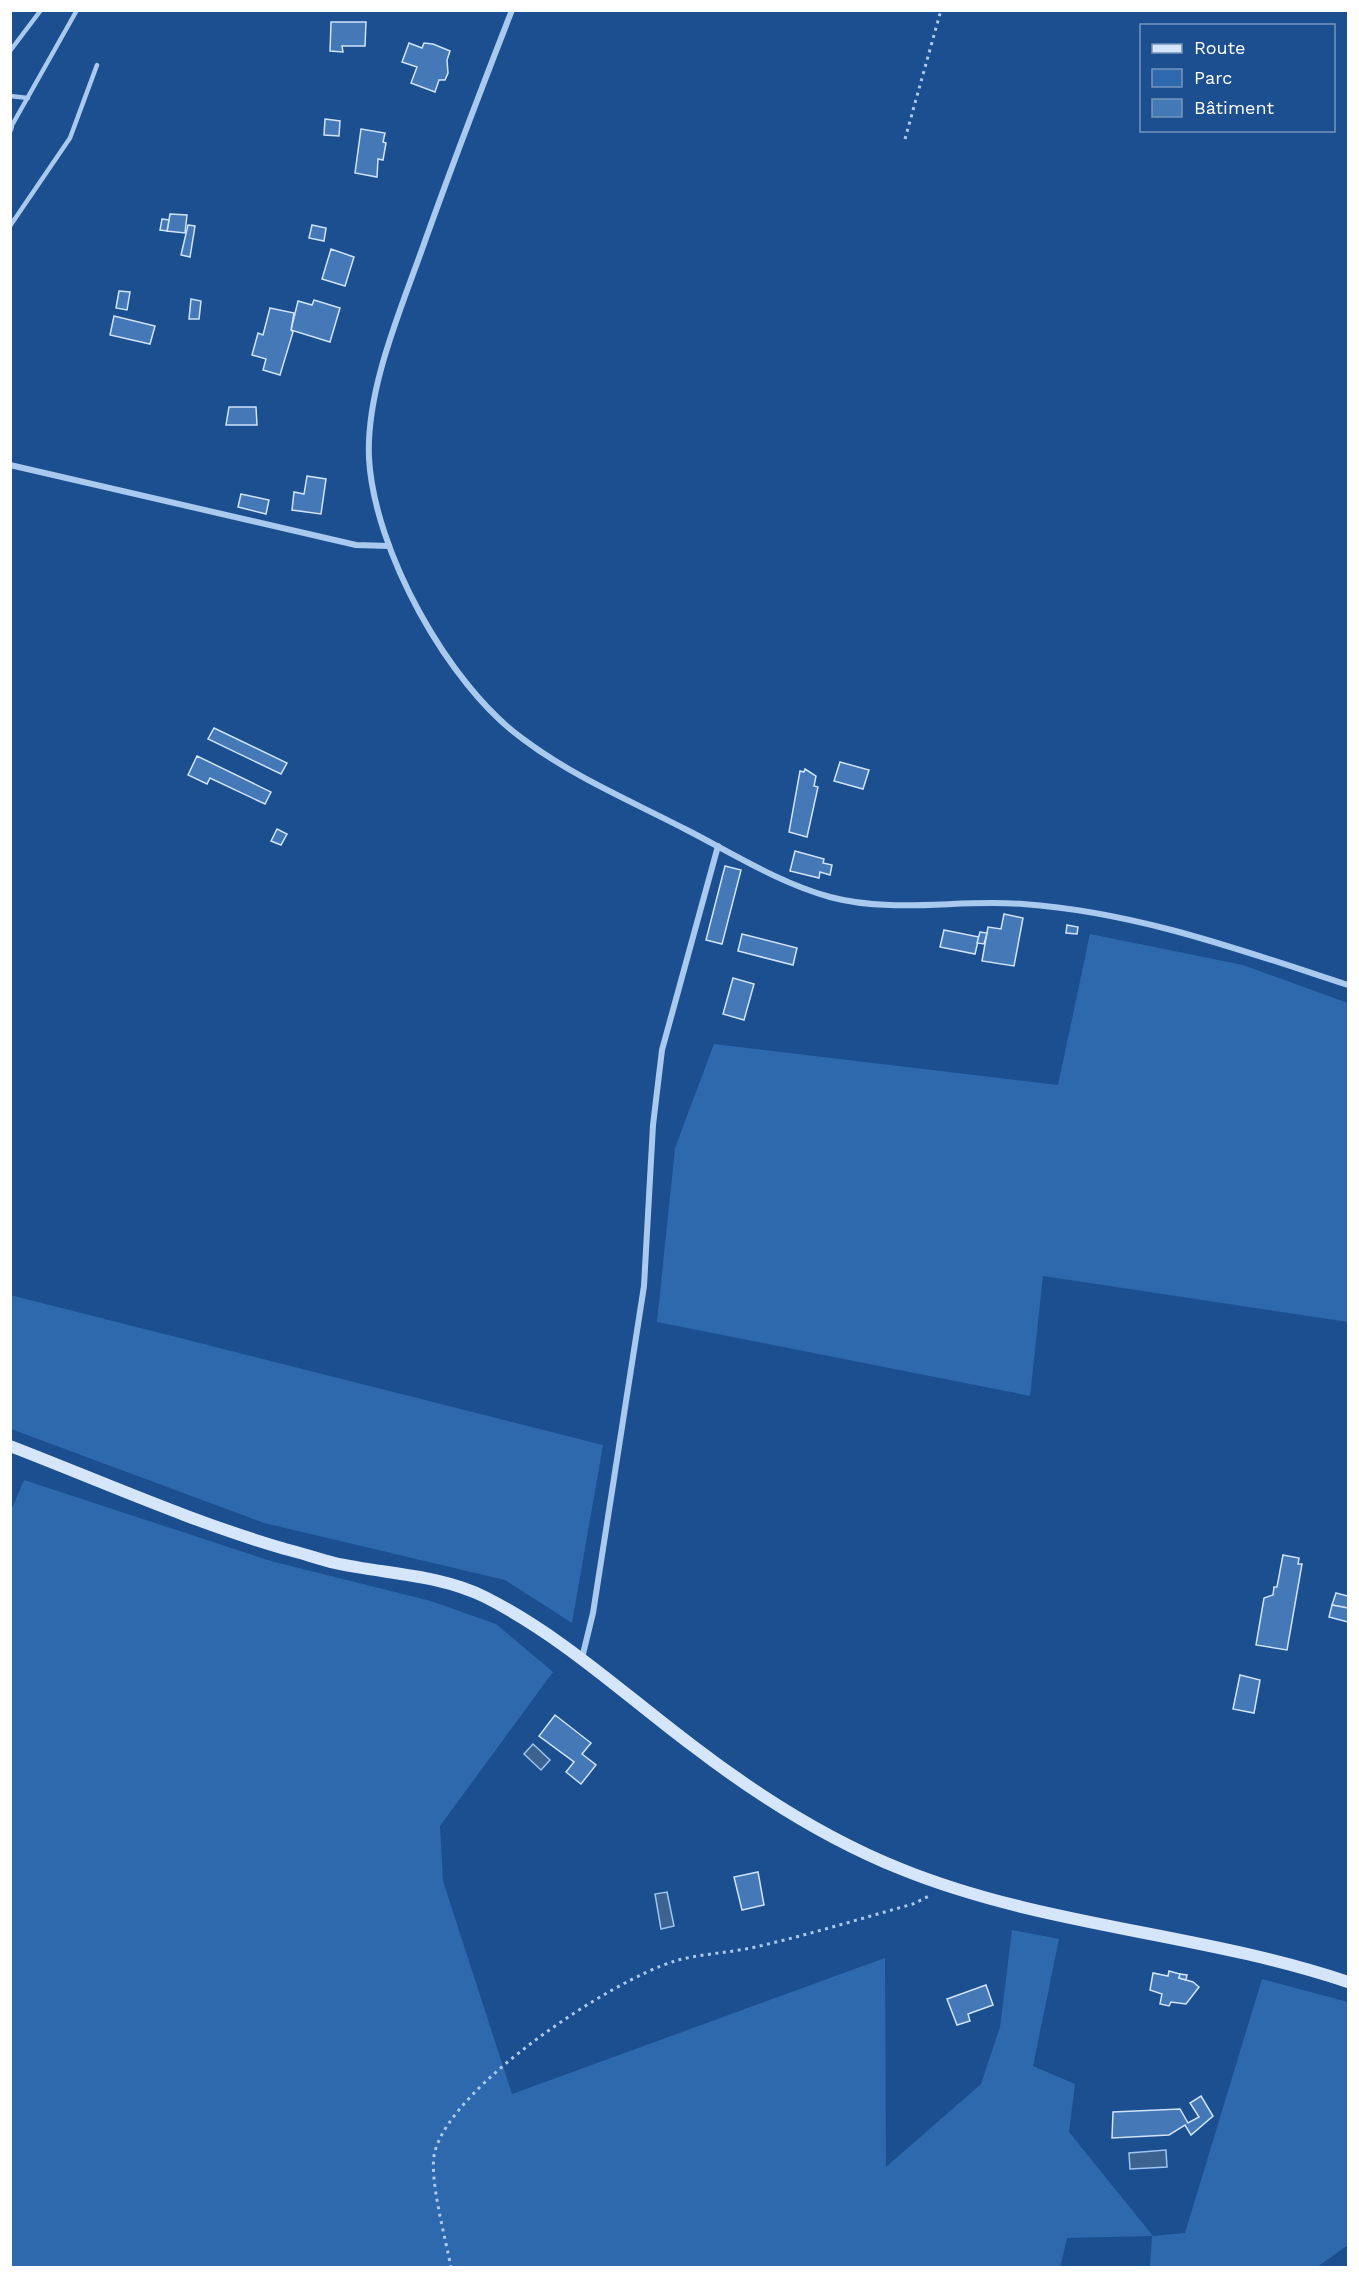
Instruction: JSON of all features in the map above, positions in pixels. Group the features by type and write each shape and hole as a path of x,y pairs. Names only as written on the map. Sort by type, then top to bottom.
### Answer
{"street":[{"path":"512,10 461,141 385,350 375,398 369,456 376,504 388,546 430,632 473,692 520,738 568,768 790,883 829,897 868,904 913,907 1019,904 1117,916 1191,934 1348,985"},
{"path":"10,465 356,545 378,548 388,546"},
{"path":"582,1658 595,1602 644,1286 653,1125 662,1050 718,846"},
{"path":"10,1446 282,1548 335,1563 429,1579 479,1595 517,1614 582,1658 693,1746 762,1796 831,1836 900,1869 996,1901 1233,1950 1348,1982"}],"lane":[{"path":"10,51 41,10"},
{"path":"11,127 77,10"},
{"path":"10,226 70,138 97,65"},
{"path":"10,96 28,98"}],"path":[{"path":"905,139 941,10"},
{"path":"451,2268 434,2173 435,2152 446,2128 480,2086 503,2064 578,2009 675,1961 752,1947 913,1904 948,1886"}],"green space":[{"path":"1090,934 1243,965 1348,1003 1348,1322 1043,1276 1030,1396 657,1322 675,1148 714,1044 1058,1085"},
{"path":"10,1295 603,1445 572,1623 505,1580 264,1523 11,1429"},
{"path":"24,1480 271,1561 431,1601 496,1624 553,1672 440,1826 443,1881 512,2094 885,1958 886,2167 981,2084 1000,2027 1012,1930 1059,1939 1033,2066 1075,2084 1069,2132 1153,2236 1185,2233 1262,1979 1348,2002 1348,2245 1317,2267 1150,2267 1152,2236 1067,2238 1060,2268 11,2267 10,1513"}],"shaded area":[{"path":"533,1744 550,1760 541,1770 524,1754"},
{"path":"667,1892 674,1926 661,1929 655,1894"},
{"path":"1166,2150 1167,2167 1130,2169 1129,2153"}],"building":[{"path":"331,22 366,22 365,46 342,46 343,52 330,51"},
{"path":"409,43 422,48 424,43 433,44 450,51 447,60 448,73 445,80 439,80 435,92 411,83 417,67 402,62"},
{"path":"325,119 340,121 339,136 324,135"},
{"path":"361,129 385,133 383,160 378,159 377,177 355,173"},
{"path":"170,214 187,215 185,233 167,231"},
{"path":"162,219 169,220 167,231 160,230"},
{"path":"188,225 195,226 190,257 181,255"},
{"path":"312,225 326,228 324,241 309,238"},
{"path":"331,249 354,257 345,286 322,279"},
{"path":"119,291 130,292 127,310 116,308"},
{"path":"191,299 201,301 199,319 189,319"},
{"path":"314,300 340,308 330,342 291,330 298,301 312,305"},
{"path":"270,308 294,313 291,330 293,332 280,375 263,370 266,359 252,355 258,333 263,335"},
{"path":"114,316 155,326 150,344 110,335"},
{"path":"229,407 256,407 257,425 226,425"},
{"path":"307,476 326,479 321,514 292,510 294,492 304,494"},
{"path":"241,494 269,500 266,514 238,507"},
{"path":"214,728 287,763 281,774 208,739"},
{"path":"197,756 271,792 265,804 210,778 207,784 188,775"},
{"path":"840,762 869,770 863,789 834,781"},
{"path":"805,769 816,776 814,786 818,787 807,837 789,832 800,771 804,772"},
{"path":"277,829 287,834 281,845 271,841"},
{"path":"795,851 824,859 823,863 832,865 830,875 820,872 819,878 790,871"},
{"path":"725,866 741,870 722,944 706,940"},
{"path":"1004,914 1023,918 1014,966 982,961 988,927 1001,929"},
{"path":"1067,925 1078,927 1077,934 1066,933"},
{"path":"944,930 979,937 975,954 940,947"},
{"path":"980,932 987,933 984,944 977,943"},
{"path":"742,934 797,948 793,965 738,951"},
{"path":"733,978 754,984 744,1020 723,1014"},
{"path":"1283,1555 1299,1558 1298,1564 1302,1564 1287,1650 1256,1645 1264,1598 1273,1595 1274,1587 1277,1587"},
{"path":"1336,1593 1348,1596 1348,1608 1332,1605"},
{"path":"1332,1605 1348,1608 1348,1622 1329,1617"},
{"path":"1240,1675 1260,1680 1254,1713 1233,1709"},
{"path":"555,1715 591,1743 582,1754 596,1765 581,1784 566,1772 574,1762 539,1736"},
{"path":"758,1872 764,1905 742,1910 734,1877"},
{"path":"1169,1971 1180,1974 1179,1978 1193,1982 1199,1987 1186,2004 1171,2002 1169,2006 1160,2004 1162,1994 1150,1990 1153,1973 1168,1976"},
{"path":"1180,1974 1187,1975 1186,1980 1179,1978"},
{"path":"986,1985 993,2005 968,2014 970,2021 957,2025 947,1999"},
{"path":"1201,2096 1213,2116 1191,2135 1185,2125 1169,2135 1112,2138 1113,2112 1180,2109 1188,2123 1199,2117 1190,2103"}]}
